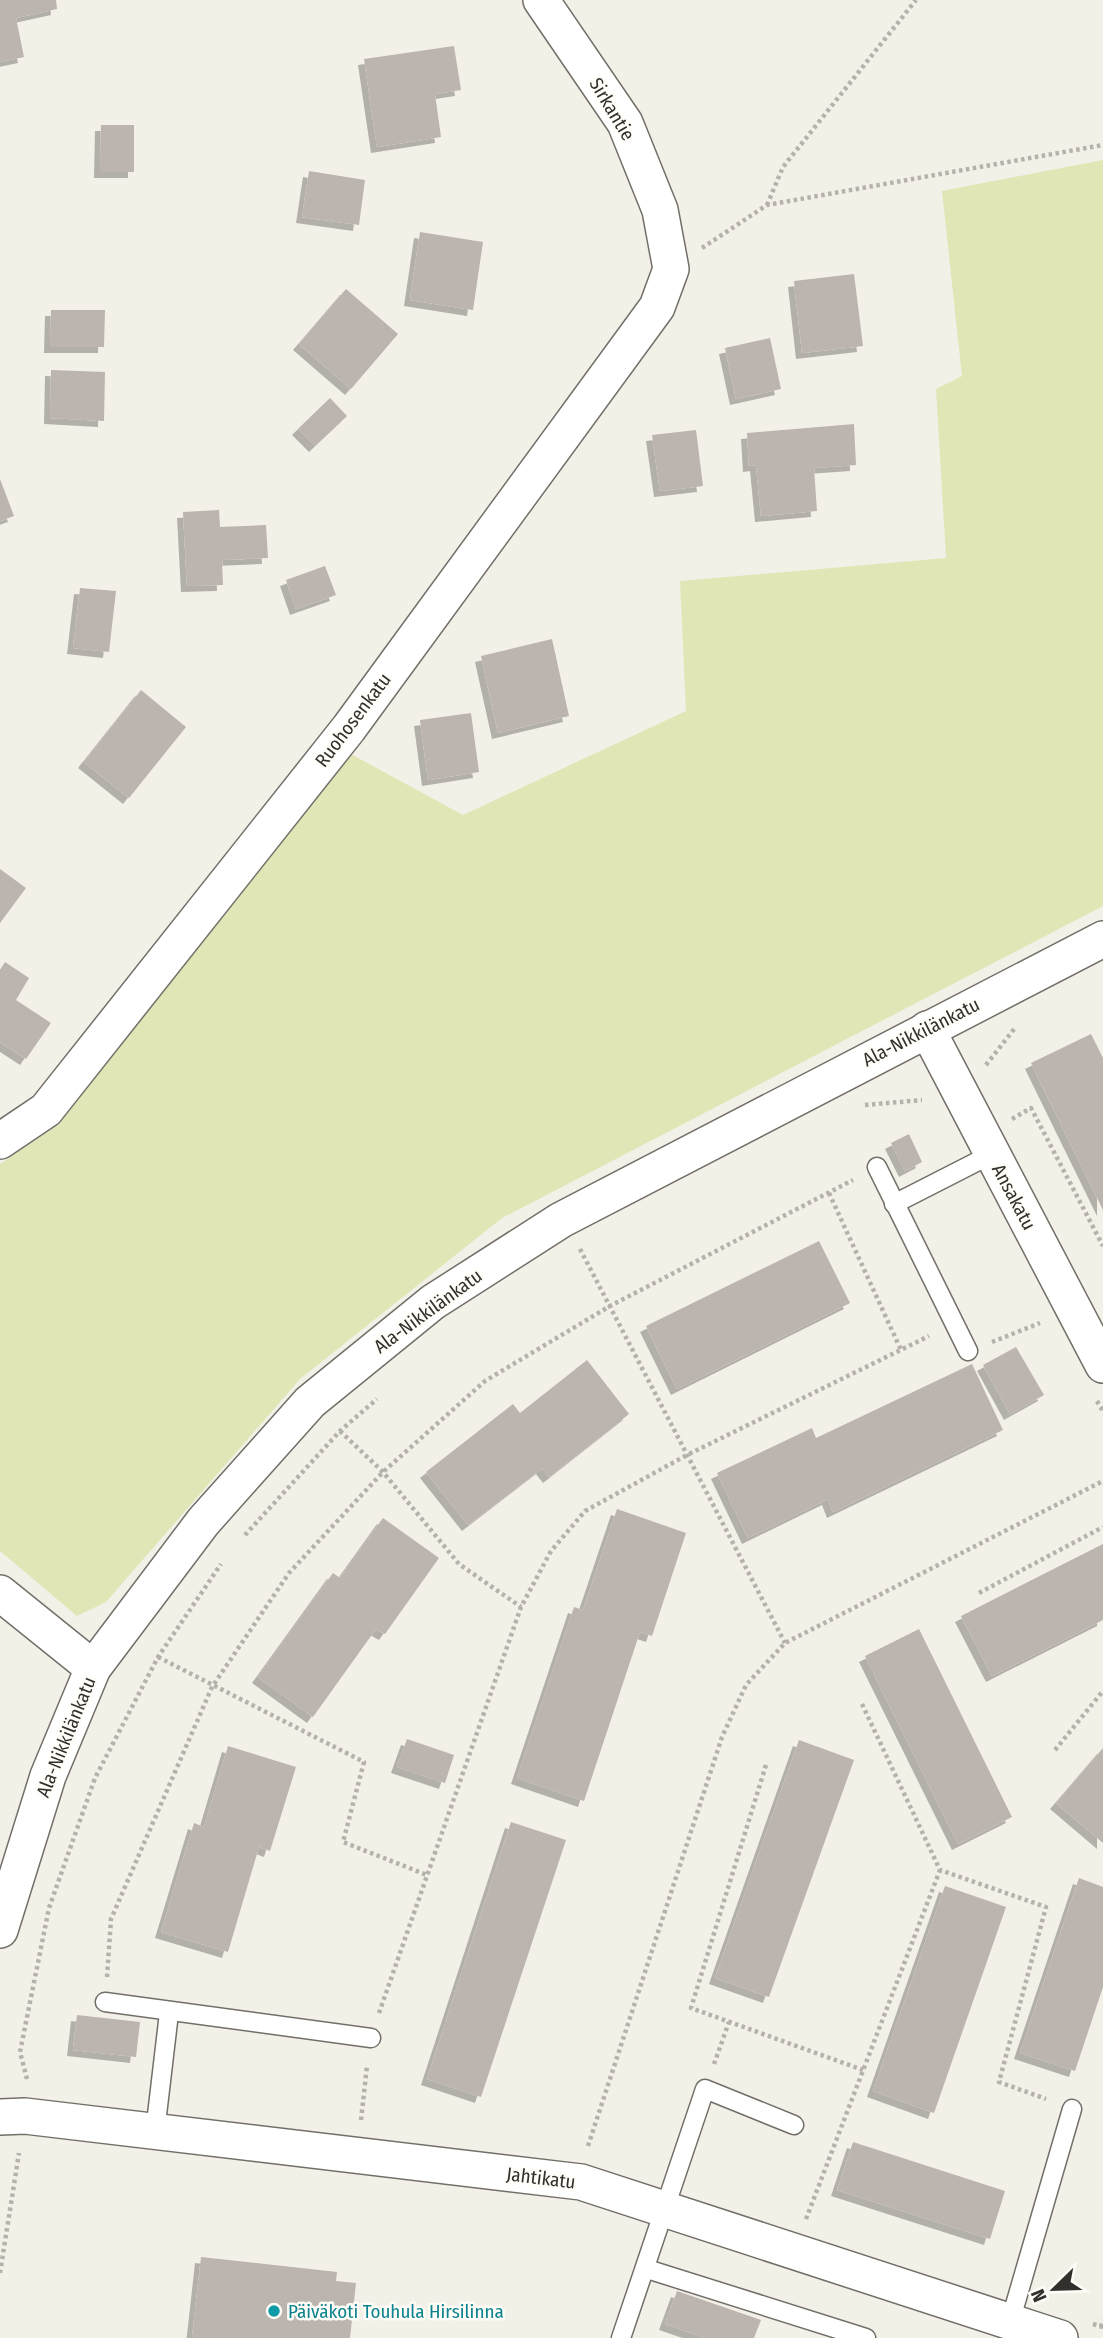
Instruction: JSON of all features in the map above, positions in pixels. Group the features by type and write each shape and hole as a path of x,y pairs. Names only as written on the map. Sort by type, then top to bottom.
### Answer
{"street":[{"name":"Sirkantie","path":"541,0 625,123 660,210 671,269"},
{"name":"Ruohosenkatu","path":"0,1142 46,1110 349,728 657,307 671,269"},
{"name":"Ala-Nikkilänkatu","path":"0,1930 48,1776 93,1668 203,1522 310,1402 433,1302 561,1220 1103,939"},
{"name":"Ansakatu","path":"927,1028 1100,1355"},
{"path":"0,1593 93,1668"},
{"name":"Jahtikatu","path":"13,2117 581,2182 1060,2338"}],"lane":[{"path":"894,1204 987,1145"},
{"path":"877,1167 968,1351"},
{"path":"105,2002 169,2013 371,2038"},
{"path":"155,2132 169,2013"},
{"path":"621,2338 647,2269 663,2209 705,2089 794,2125"},
{"path":"1010,2322 1072,2109"},
{"path":"647,2269 866,2338"}],"path":[{"path":"767,205 783,167 916,0"},
{"path":"671,269 767,205 1103,145"},
{"path":"859,1106 896,1100 938,1100 977,1075 1017,1027"},
{"path":"987,1145 1031,1108 1103,1246"},
{"path":"105,2002 111,1919 212,1687 289,1573 383,1472 485,1381 610,1306 877,1167"},
{"path":"829,1193 901,1350"},
{"path":"569,1256 592,1242"},
{"path":"580,1248 785,1643"},
{"path":"359,2132 371,2038 521,1606 551,1551 585,1511 687,1455 955,1324"},
{"path":"238,1542 340,1431 379,1397"},
{"path":"340,1431 383,1472 459,1564 521,1606"},
{"path":"585,2157 722,1737 746,1685 785,1643 1103,1481"},
{"path":"979,1593 1103,1527"},
{"path":"0,2273 13,2117 31,2094 20,2052 49,1908 95,1778 158,1657 222,1563"},
{"path":"158,1657 212,1687 364,1762 343,1842 427,1875"},
{"path":"1055,1750 1103,1690"},
{"path":"862,1704 940,1870 1046,1907 999,2082 1072,2109"},
{"path":"766,1766 691,2008 863,2070"},
{"path":"804,2223 940,1870"},
{"path":"705,2089 729,2022"},
{"path":"1101,2327 1103,2320"}],"green space":[{"path":"1103,160 1103,906 502,1218 300,1379 106,1602 77,1616 0,1551 0,1164 58,1125 349,753 463,815 686,711 680,581 946,558 936,389 962,376 942,191"}],"building":[{"path":"0,0 56,0 57,9 16,18 24,57 0,62"},
{"path":"454,46 461,90 435,94 441,137 377,147 364,59"},
{"path":"101,125 134,125 134,172 100,172"},
{"path":"309,171 365,180 359,225 302,217"},
{"path":"420,232 483,242 473,310 410,300"},
{"path":"854,274 863,346 802,353 794,281"},
{"path":"346,289 398,334 351,389 299,344"},
{"path":"51,310 105,310 104,347 50,347"},
{"path":"770,338 781,389 736,399 725,348"},
{"path":"51,370 105,372 104,421 50,418"},
{"path":"330,398 347,416 315,446 298,429"},
{"path":"854,424 856,465 814,468 817,511 761,516 756,465 749,466 747,433"},
{"path":"696,430 703,486 660,491 652,435"},
{"path":"0,479 14,516 0,521"},
{"path":"219,510 220,527 266,525 268,558 222,560 223,585 187,586 183,512"},
{"path":"325,566 336,595 296,609 286,580"},
{"path":"80,588 116,591 109,652 73,648"},
{"path":"552,639 569,716 498,733 481,656"},
{"path":"141,690 186,727 129,798 84,762"},
{"path":"471,713 479,772 428,780 420,720"},
{"path":"0,869 26,888 0,923"},
{"path":"5,962 29,978 16,1000 51,1023 26,1059 0,1042 0,970"},
{"path":"1091,1034 1103,1058 1103,1210 1031,1063"},
{"path":"909,1134 922,1162 905,1171 891,1143"},
{"path":"819,1241 850,1303 677,1389 646,1326"},
{"path":"1016,1347 1044,1395 1010,1414 983,1365"},
{"path":"587,1360 629,1414 549,1477 542,1468 468,1525 426,1472 513,1404 520,1413"},
{"path":"972,1364 1003,1430 833,1512 828,1499 748,1538 717,1473 812,1428 816,1438"},
{"path":"617,1509 686,1533 652,1636 640,1632 584,1801 517,1778 574,1607 583,1610"},
{"path":"383,1518 439,1558 385,1634 376,1629 313,1717 258,1677 333,1573 340,1578"},
{"path":"1103,1544 1103,1620 992,1676 961,1616"},
{"path":"919,1629 1012,1817 958,1844 865,1656"},
{"path":"407,1739 454,1755 445,1783 397,1767"},
{"path":"799,1740 854,1760 769,1997 715,1978"},
{"path":"228,1746 296,1767 270,1851 259,1847 228,1952 161,1932 194,1823 204,1827"},
{"path":"1103,1748 1103,1843 1056,1803"},
{"path":"511,1822 566,1840 481,2097 427,2079"},
{"path":"1079,1878 1103,1887 1103,1987 1075,2071 1020,2053"},
{"path":"945,1886 1006,1907 934,2113 873,2091"},
{"path":"77,2015 140,2022 136,2057 73,2050"},
{"path":"853,2142 1005,2191 990,2239 837,2190"},
{"name":"Päiväkoti Touhula Hirsilinna","path":"201,2257 337,2272 336,2281 356,2283 350,2338 192,2338"},
{"path":"677,2291 761,2320 754,2338 706,2338 665,2324"}],"place":[{"name":"Päiväkoti Touhula Hirsilinna","path":"274,2311"}]}
